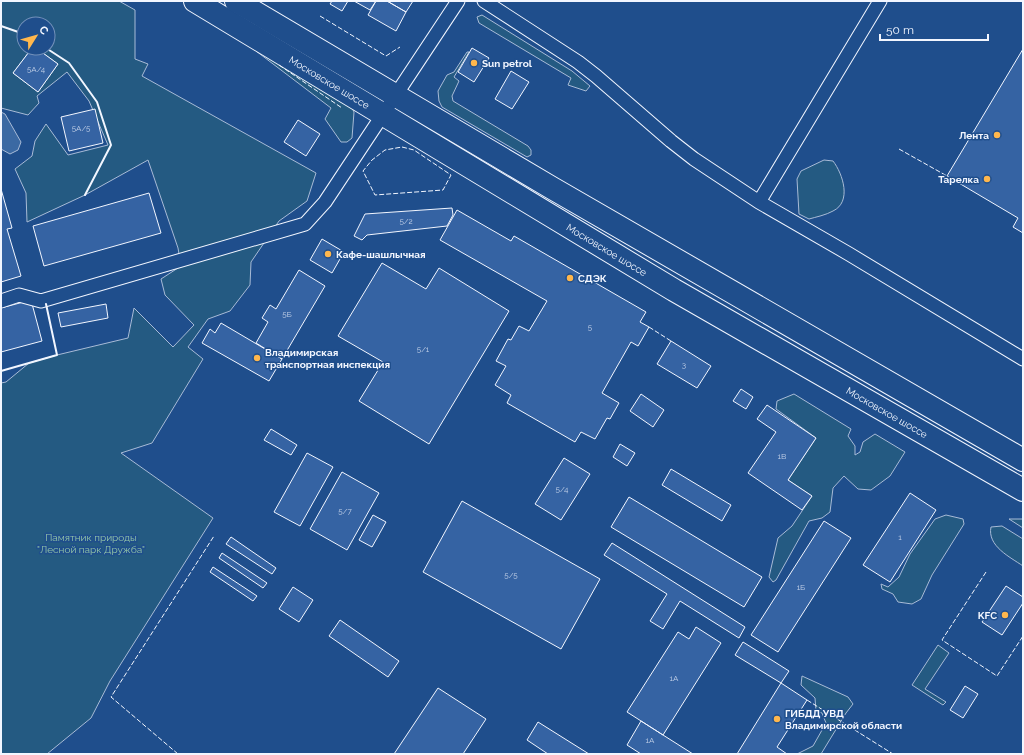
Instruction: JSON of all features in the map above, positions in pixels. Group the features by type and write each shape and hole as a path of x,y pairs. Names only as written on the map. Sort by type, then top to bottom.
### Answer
{"highway":[{"name":"Московское шоссе","path":"195,1 383,113 674,290 1023,490"},
{"path":"236,1 396,94 559,192 1023,460"}],"street":[{"path":"1,300 19,295 41,302 305,224 325,202 458,1"},
{"path":"484,1 578,62 676,146 694,159 759,202 849,254 1023,359"},
{"path":"759,202 880,1"}],"green space":[{"name":"Памятник природы \"Лесной парк Дружба\"","path":"1,1 119,1 135,10 135,59 148,64 142,76 316,173 307,201 279,221 251,262 250,285 230,311 208,319 188,347 203,359 152,443 121,453 213,518 110,681 91,718 47,754 1,754 1,383 6,382 29,363 128,338 134,308 173,347 194,325 165,295 161,279 181,266 178,248 148,160 85,195 27,222 26,193 15,169 32,156 35,141 46,124 68,155 108,145 89,101 67,72 37,96 39,103 28,115 1,108"},
{"path":"482,15 572,71 590,86 586,91 568,85 571,78 479,23 477,17"},
{"path":"256,51 349,102 354,112 352,138 347,142 341,142 325,119 331,108"},
{"path":"467,52 469,52 454,77 459,81 452,96 453,101 528,146 531,150 531,155 527,157 442,107 439,101 438,91 447,75 454,72"},
{"path":"824,160 833,161 837,167 844,188 844,195 839,207 824,215 809,219 799,214 797,179 801,171"},
{"path":"794,394 851,429 848,436 855,446 855,455 860,452 863,442 875,434 905,452 890,476 871,490 858,489 844,476 833,488 830,512 822,518 809,521 776,580 773,582 769,577 778,538 792,526 812,496 788,480 816,438 776,409 777,401"},
{"path":"946,515 963,519 964,524 932,575 921,599 912,604 898,602 893,594 882,589 881,584 888,587 899,577 910,554 935,519"},
{"path":"1009,519 1023,519 1023,528"},
{"path":"1002,526 1023,539 1023,566 1006,555 992,540 991,527"},
{"path":"938,645 949,653 925,689 946,702 943,705 912,685"},
{"path":"802,676 848,697 853,704 821,754 797,754 813,746 826,723 822,713 816,711 815,698 801,685"}],"shaded area":[{"path":"1,112 5,114 21,142 18,150 10,154 1,149"}],"building":[{"path":"332,1 348,1 342,11 330,4"},
{"path":"354,1 376,1 370,10"},
{"path":"376,1 387,1 406,12 396,31 368,15"},
{"path":"387,1 413,1 406,12"},
{"name":"Sun petrol","path":"472,48 489,58 474,82 458,72"},
{"name":"Лента","path":"1023,49 1023,233 1013,227 1018,218 947,176"},
{"path":"26,56 47,56 58,64 38,92 13,73"},
{"path":"511,71 529,82 512,109 495,99"},
{"path":"95,109 103,143 69,151 61,117"},
{"path":"298,120 320,134 306,156 284,142"},
{"path":"1,189 12,228 7,229 21,276 1,282"},
{"path":"149,193 161,233 44,266 33,226"},
{"path":"452,208 453,215 447,226 367,235 362,240 354,236 365,214"},
{"path":"457,210 511,241 514,236 646,312 640,322 649,327 638,346 631,342 602,393 619,403 610,419 607,418 595,439 581,432 575,442 507,403 511,395 495,385 506,366 496,361 508,339 511,340 519,326 529,331 547,301 440,240"},
{"path":"322,239 344,252 332,273 310,260"},
{"path":"382,263 426,289 439,268 509,311 429,444 359,401 383,362 338,336"},
{"path":"299,270 325,286 282,359 256,343 268,322 262,318 270,305 276,309"},
{"path":"31,300 42,341 1,352 1,308"},
{"path":"106,304 108,318 61,327 58,313"},
{"path":"221,323 282,359 269,381 202,343 210,329 215,333"},
{"path":"671,341 711,366 697,388 657,364"},
{"path":"741,389 753,397 746,409 733,401"},
{"path":"641,394 664,410 653,427 630,411"},
{"path":"767,405 816,438 788,480 812,496 802,510 748,473 776,432 757,419"},
{"path":"271,429 297,445 291,455 264,440"},
{"path":"620,444 635,453 627,466 613,457"},
{"path":"307,453 333,467 300,526 274,512"},
{"path":"564,458 590,474 561,520 535,504"},
{"path":"671,469 731,505 722,521 662,485"},
{"path":"342,472 379,493 347,550 310,529"},
{"path":"910,493 936,510 890,582 863,565"},
{"path":"629,497 762,577 744,607 611,527"},
{"path":"462,501 600,579 561,649 423,572"},
{"path":"373,515 386,522 372,547 359,540"},
{"path":"824,521 851,538 778,652 751,635"},
{"path":"231,537 276,568 272,574 226,544"},
{"path":"612,543 745,627 739,638 680,601 663,629 650,621 667,594 604,555"},
{"path":"222,553 267,583 263,588 219,558"},
{"path":"213,567 257,596 253,601 210,572"},
{"path":"1006,586 1023,597 1023,603 1002,635 982,622"},
{"path":"293,587 313,600 299,622 279,609"},
{"path":"340,620 399,661 388,677 329,636"},
{"path":"696,627 721,643 663,735 627,712 678,632 689,639"},
{"path":"743,642 789,671 781,683 735,655"},
{"name":"ГИБДД УВД Владимирской области","path":"781,683 807,700 777,747 787,754 737,754"},
{"path":"965,686 978,694 963,718 950,710"},
{"path":"438,688 486,719 463,754 394,754"},
{"path":"641,721 693,754 641,754 627,745"},
{"path":"538,722 589,754 548,754 527,740"}],"fence":[{"path":"320,16 386,56 400,47"},
{"path":"279,65 342,108"},
{"path":"402,147 414,150 451,175 443,190 375,195 363,171 372,160 385,150 402,147"},
{"path":"899,149 947,176"},
{"path":"649,327 671,341"},
{"path":"178,754 111,697 214,536"},
{"path":"986,572 942,640 997,676 1023,636"},
{"path":"807,700 893,754"}],"wall":[{"path":"1,26 16,31"},
{"path":"56,55 69,63 97,102 111,145 85,195"},
{"path":"1,371 57,355 46,304"}],"place":[{"name":"Sun petrol","path":"474,63"},
{"name":"Лента","path":"997,135"},
{"name":"Тарелка","path":"987,179"},
{"name":"Кафе-шашлычная","path":"328,254"},
{"name":"СДЭК","path":"570,278"},
{"name":"Владимирская транспортная инспекция","path":"257,358"},
{"name":"KFC","path":"1005,615"},
{"name":"ГИБДД УВД Владимирской области","path":"777,719"}]}
